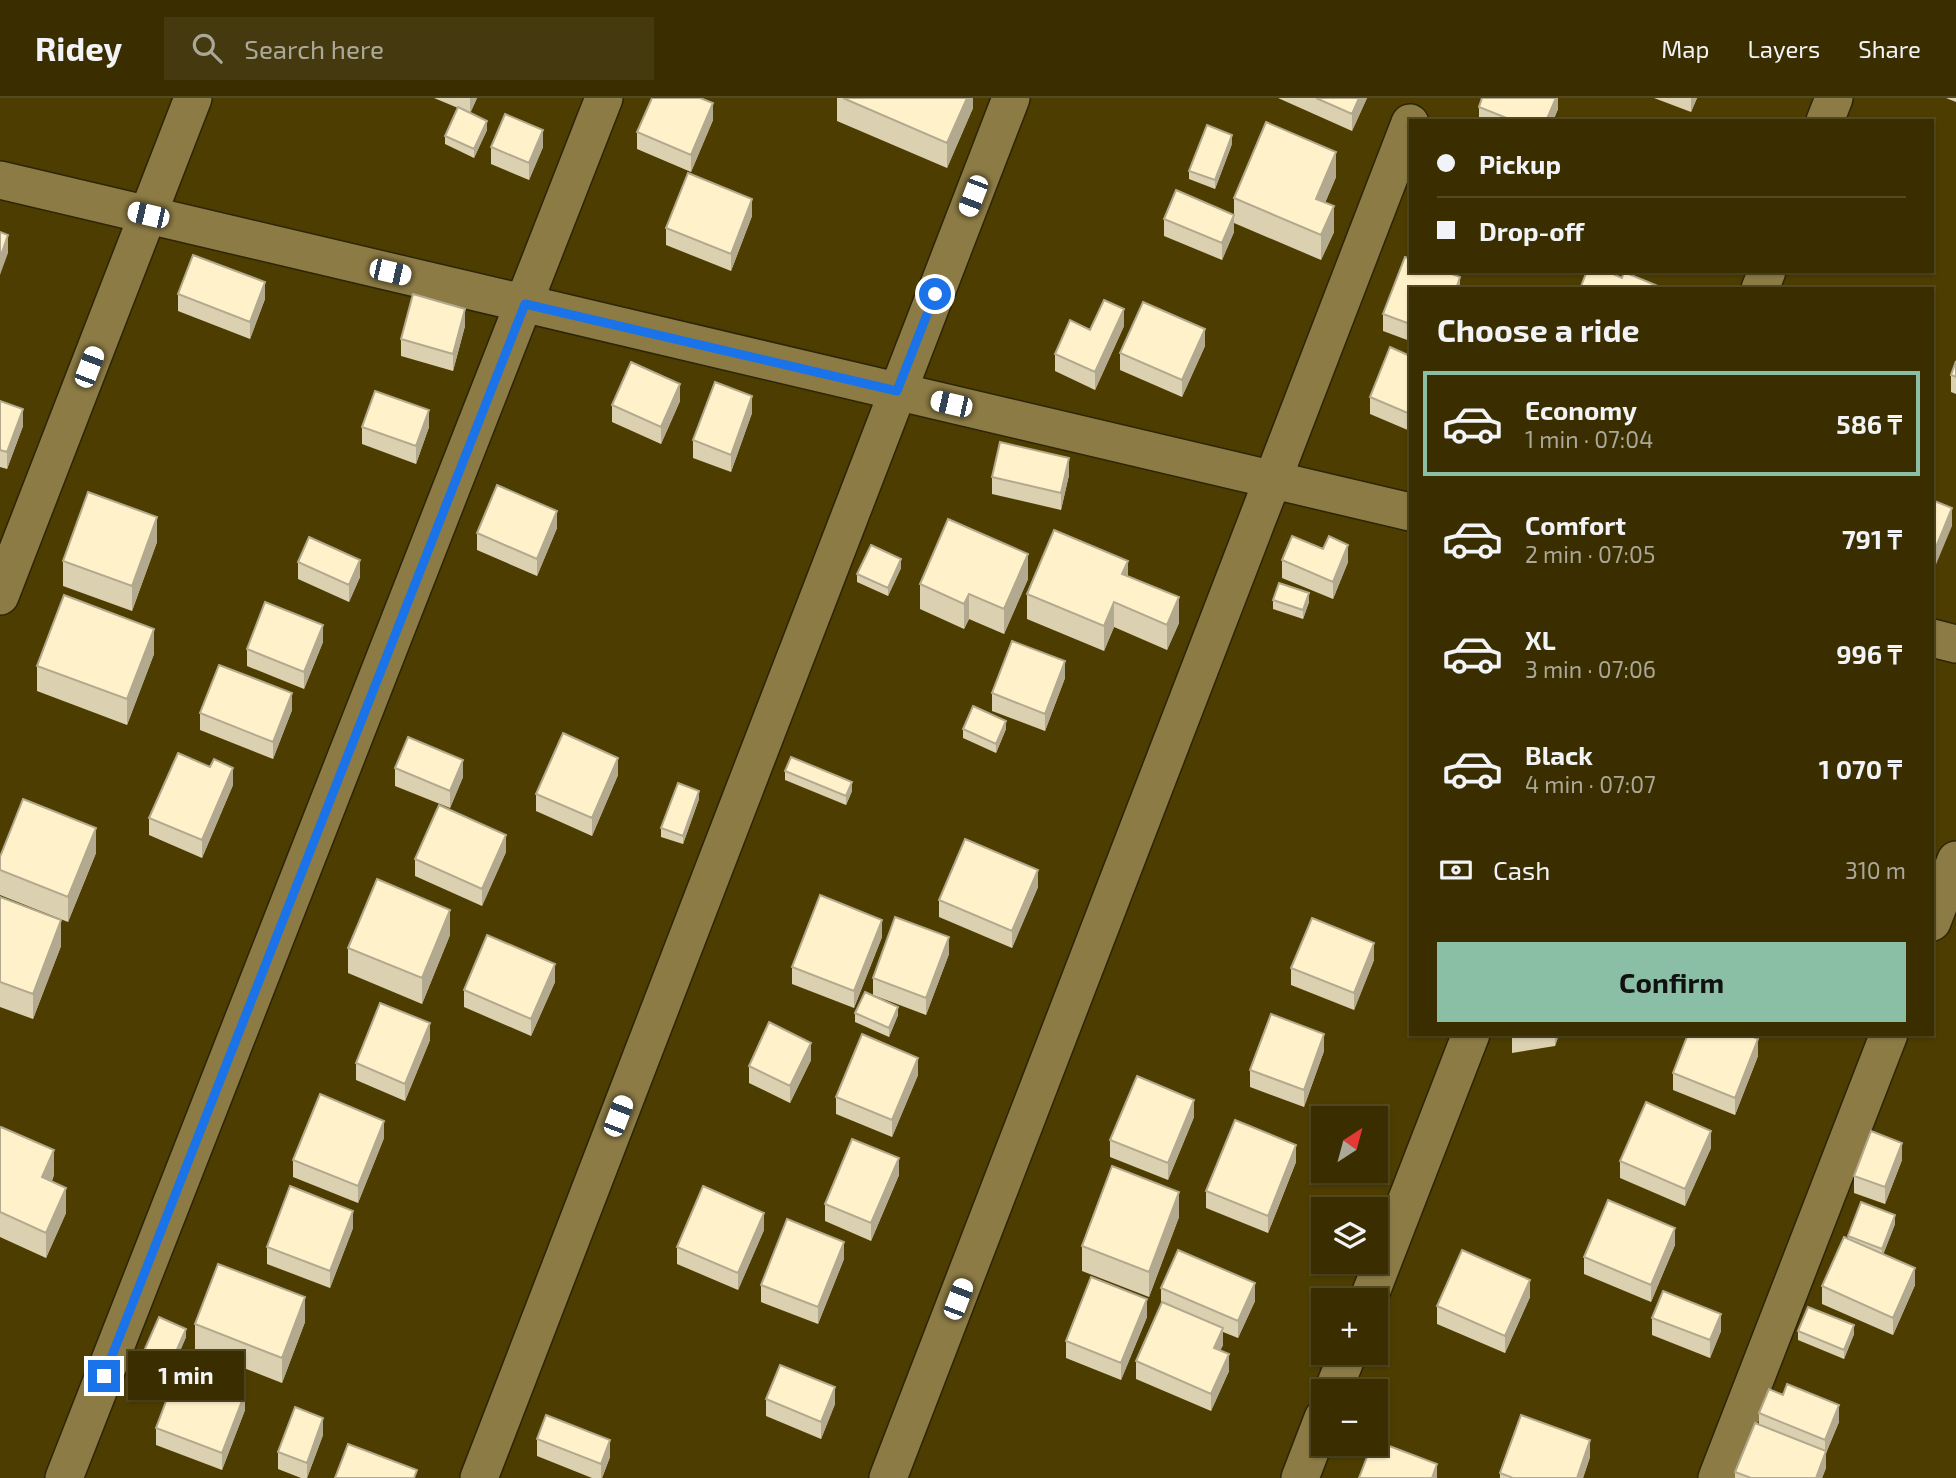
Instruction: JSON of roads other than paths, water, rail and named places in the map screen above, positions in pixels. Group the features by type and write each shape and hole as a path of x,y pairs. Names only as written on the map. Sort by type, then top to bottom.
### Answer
{"street":[{"path":"0,596 193,98"},
{"path":"64,1478 604,98"},
{"path":"479,1478 1011,98"},
{"path":"1412,119 1420,98"},
{"path":"1826,119 1834,98"},
{"path":"888,1478 1275,481 1409,127"},
{"path":"0,180 1409,512"},
{"path":"1934,638 1956,643"},
{"path":"1934,917 1956,860"},
{"path":"1373,1288 1470,1036"},
{"path":"1717,1478 1888,1036"},
{"path":"1300,1478 1311,1449"}]}
